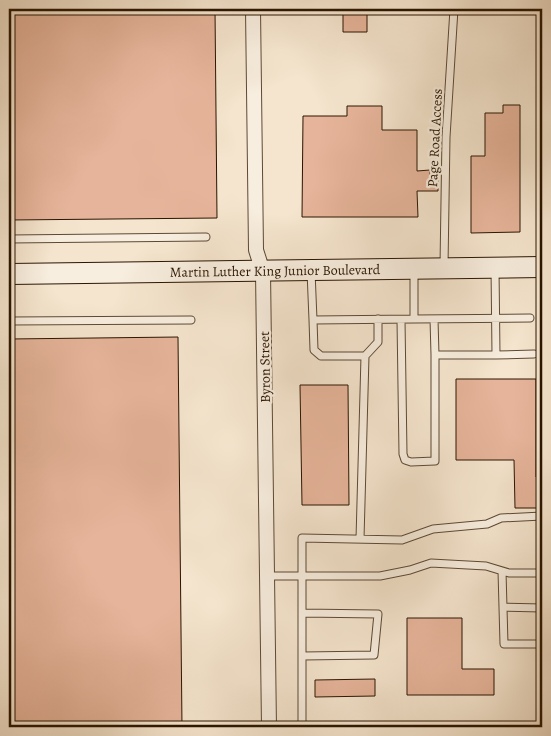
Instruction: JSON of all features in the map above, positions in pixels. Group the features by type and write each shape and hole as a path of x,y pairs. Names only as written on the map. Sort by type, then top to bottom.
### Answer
{"street":[{"name":"Byron Street","path":"253,9 256,250 263,272 269,727"},
{"name":"Martin Luther King Junior Boulevard","path":"9,274 542,267"}],"lane":[{"name":"Page Road Access","path":"444,269 446,137 454,9"},
{"path":"9,239 206,237"},
{"path":"496,268 496,355"},
{"path":"414,269 414,319"},
{"path":"312,271 314,350 316,354 321,356 365,356"},
{"path":"401,320 403,454 405,460 411,462 435,461 434,318"},
{"path":"313,320 530,318"},
{"path":"360,539 365,356 378,342 378,319"},
{"path":"9,321 191,320"},
{"path":"435,356 534,354"},
{"path":"302,727 302,538 402,540 433,529 487,524 501,518 542,516"},
{"path":"267,576 380,576 410,570 431,563 486,566 509,573 542,573"},
{"path":"502,571 504,644 542,644"},
{"path":"503,607 542,608"},
{"path":"302,613 378,614 374,655 302,656"}],"building":[{"path":"9,9 215,9 217,218 9,220"},
{"path":"343,9 367,9 367,32 343,32"},
{"path":"503,105 520,105 520,232 471,233 471,156 485,156 485,113 503,113"},
{"path":"347,106 382,106 382,130 417,130 417,171 430,170 430,178 438,178 438,191 417,191 418,217 302,217 303,116 347,116"},
{"path":"178,337 182,727 9,727 9,339"},
{"path":"456,379 536,379 536,477 538,477 539,508 515,508 514,460 456,460"},
{"path":"300,385 348,385 349,505 302,505"},
{"path":"407,618 462,618 462,669 494,669 494,695 407,695"},
{"path":"375,679 375,696 315,697 315,680"}]}
